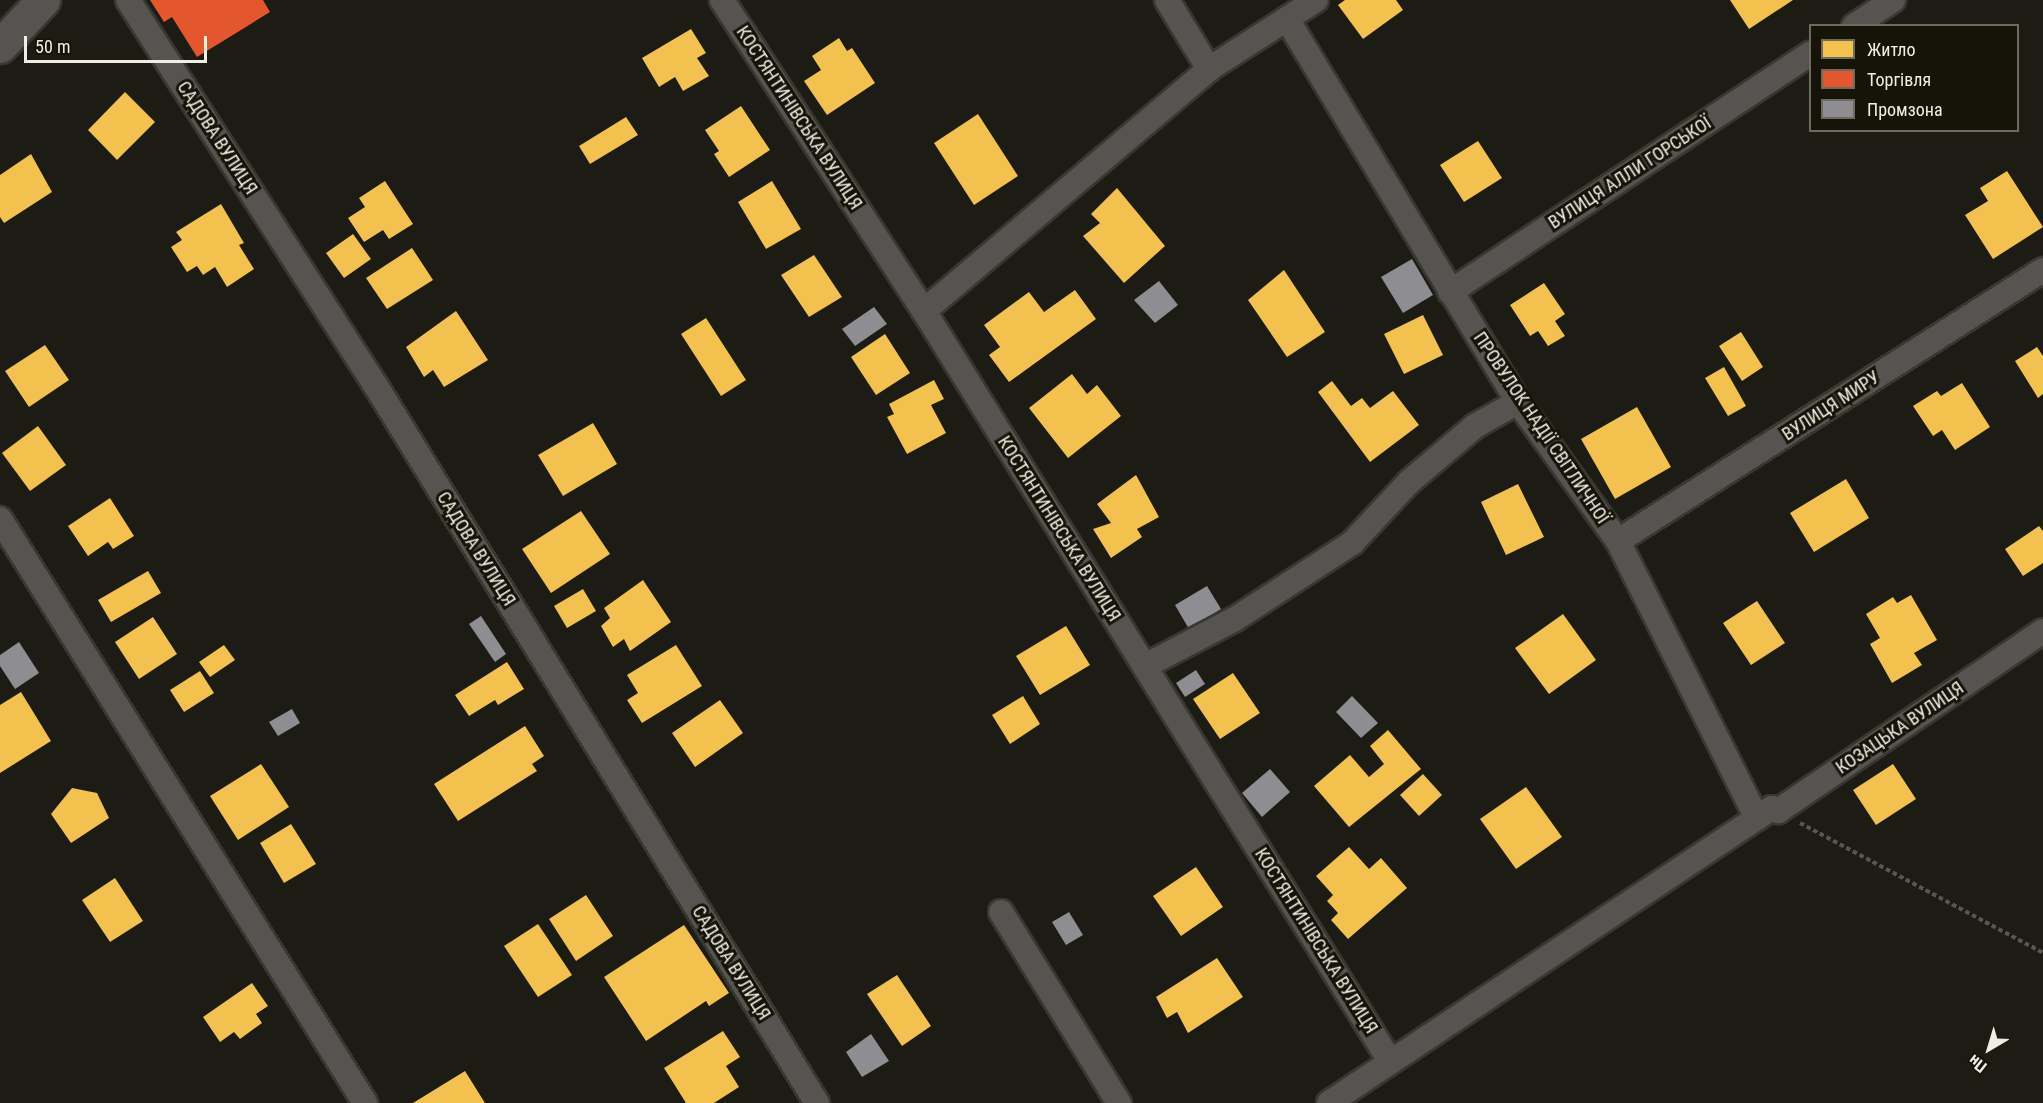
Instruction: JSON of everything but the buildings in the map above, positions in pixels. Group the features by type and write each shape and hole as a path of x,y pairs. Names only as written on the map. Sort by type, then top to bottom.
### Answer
{"street":[{"path":"0,46 43,0"},
{"name":"САДОВА ВУЛИЦЯ","path":"128,0 376,386 817,1103"},
{"name":"КОСТЯНТИНІВСЬКА ВУЛИЦЯ","path":"722,0 924,311 1390,1061"},
{"path":"1167,0 1209,69"},
{"path":"924,311 1209,69 1316,0"},
{"path":"1857,24 1893,0"},
{"name":"ПРОВУЛОК НАДІЇ СВІТЛИЧНОЇ","path":"1287,19 1518,402 1618,541 1768,814"},
{"name":"ВУЛИЦЯ АЛЛИ ГОРСЬКОЇ","path":"1450,292 1809,55"},
{"name":"ВУЛИЦЯ МИРУ","path":"1618,541 2043,270"},
{"path":"1144,666 1235,619 1352,543 1408,482 1475,426 1518,402"},
{"path":"0,519 365,1103"},
{"name":"КОЗАЦЬКА ВУЛИЦЯ","path":"1329,1103 2043,631"},
{"path":"1001,912 1119,1103"}],"path":[{"path":"1768,814 2043,953"}]}
